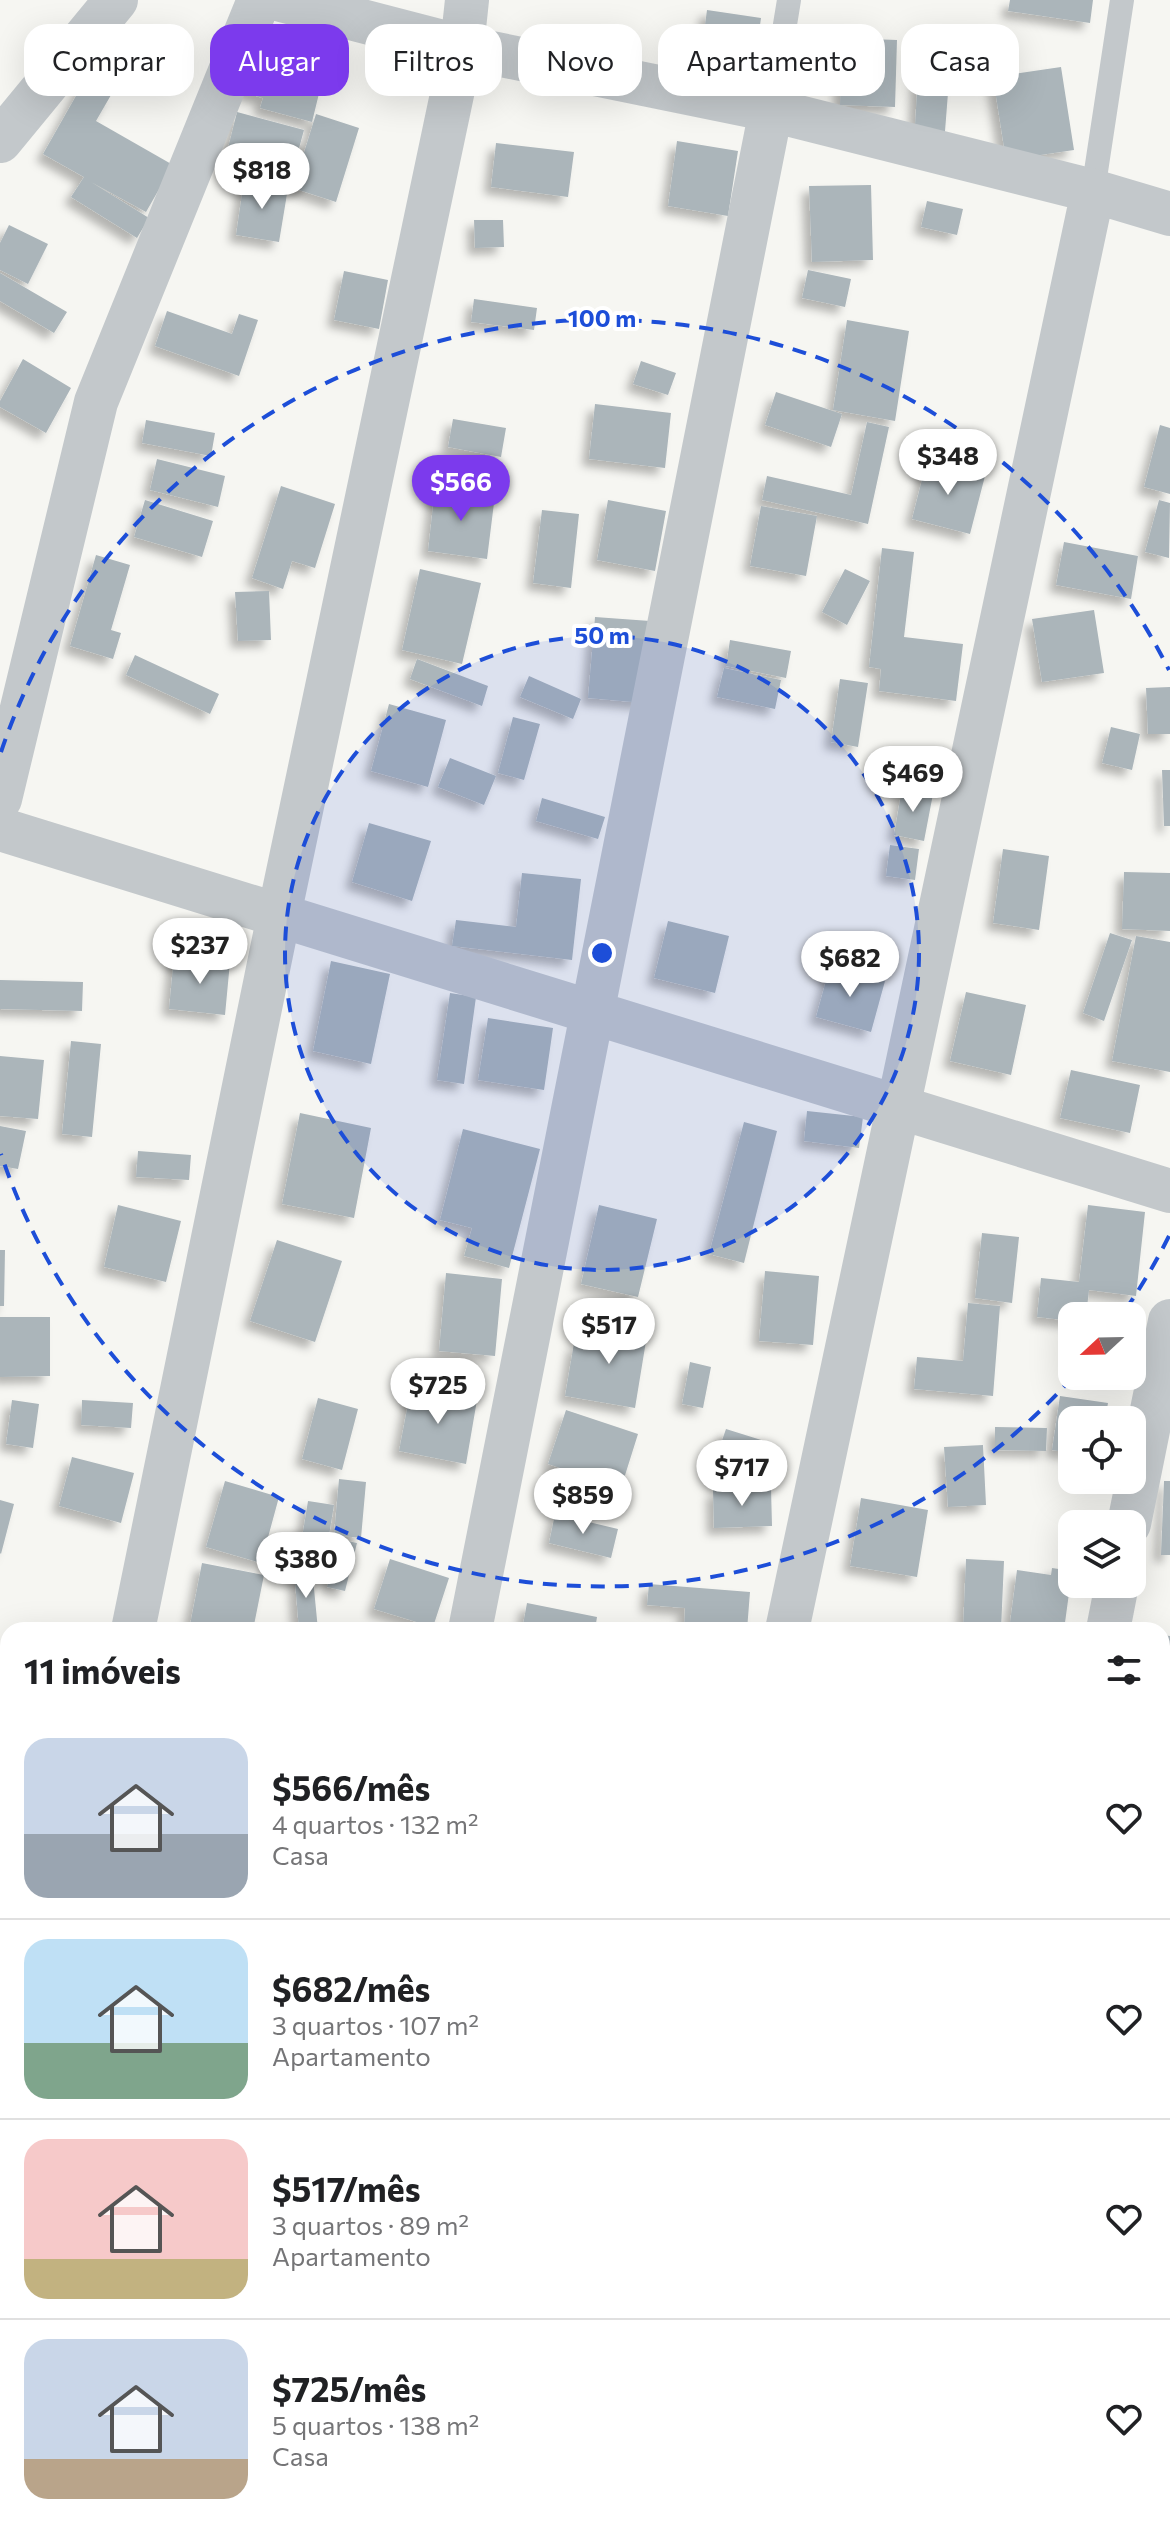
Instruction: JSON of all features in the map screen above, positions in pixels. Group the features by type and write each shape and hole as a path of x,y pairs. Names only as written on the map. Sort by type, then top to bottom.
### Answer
{"street":[{"path":"2,133 116,0"},
{"path":"0,799 96,402 259,0"},
{"path":"281,0 373,24"},
{"path":"464,24 467,0"},
{"path":"502,55 771,110 1093,191 1170,214"},
{"path":"135,1622 279,915 452,96"},
{"path":"472,1622 771,110"},
{"path":"789,1622 1093,191"},
{"path":"0,829 1170,1191"},
{"path":"1132,1510 1170,1321"},
{"path":"1110,1622 1114,1598"}],"lane":[{"path":"771,110 789,0"},
{"path":"1093,191 1122,0"}],"building":[{"path":"1010,0 1093,0 1090,23 1008,11"},
{"path":"707,10 761,18 760,24 705,24"},
{"path":"885,40 897,40 895,107 840,105 840,96 885,96"},
{"path":"1061,67 1074,150 1006,160 996,96 1019,96 1019,73"},
{"path":"76,96 110,96 96,121 173,165 146,212 91,182 149,218 137,238 71,197 84,177 43,154"},
{"path":"256,96 318,96 312,122 260,108 263,98"},
{"path":"917,96 948,96 944,144 914,142"},
{"path":"237,112 304,130 289,185 223,168"},
{"path":"316,114 359,128 336,202 293,188"},
{"path":"677,141 738,151 728,216 668,206"},
{"path":"496,143 574,152 568,197 491,187"},
{"path":"244,180 288,188 279,242 236,235"},
{"path":"871,185 873,260 812,262 809,186"},
{"path":"927,201 963,209 957,235 921,227"},
{"path":"474,220 503,220 504,247 475,248"},
{"path":"9,225 48,244 28,284 0,270 0,243"},
{"path":"808,270 851,279 845,307 802,298"},
{"path":"344,271 388,280 379,329 334,320"},
{"path":"0,273 67,312 54,333 0,301"},
{"path":"474,299 537,308 534,330 471,322"},
{"path":"167,311 232,334 239,314 258,320 239,376 155,346"},
{"path":"847,320 909,331 895,421 833,410"},
{"path":"23,359 71,388 46,433 0,407 0,401"},
{"path":"641,361 676,373 668,395 633,384"},
{"path":"776,392 842,414 831,447 765,425"},
{"path":"595,404 671,413 665,468 589,459"},
{"path":"453,419 506,428 501,457 448,447"},
{"path":"146,420 215,433 211,456 142,443"},
{"path":"867,422 889,427 868,524 762,500 767,476 851,495"},
{"path":"1160,425 1170,428 1170,494 1144,487"},
{"path":"157,459 225,476 218,507 150,490"},
{"path":"927,460 985,476 970,534 912,519"},
{"path":"281,486 335,504 315,568 292,561 283,589 252,578"},
{"path":"435,488 495,495 487,559 428,551"},
{"path":"145,500 213,521 202,557 134,537"},
{"path":"608,500 666,511 655,571 597,560"},
{"path":"1159,500 1170,503 1169,558 1145,552"},
{"path":"761,506 817,516 806,576 750,566"},
{"path":"542,510 579,514 571,588 533,583"},
{"path":"1064,542 1138,556 1131,599 1056,585"},
{"path":"882,548 914,552 904,637 963,644 956,701 879,691 881,669 869,667"},
{"path":"96,555 130,565 111,630 121,633 113,659 70,646"},
{"path":"420,569 481,583 462,664 402,650"},
{"path":"845,569 870,581 847,625 822,612"},
{"path":"269,591 271,640 238,641 235,592"},
{"path":"1094,610 1104,673 1042,682 1032,619"},
{"path":"595,617 650,621 644,703 588,698"},
{"path":"730,640 791,651 786,678 726,666"},
{"path":"135,655 219,694 210,714 126,675"},
{"path":"417,659 488,686 482,706 410,679"},
{"path":"724,668 781,680 775,709 717,697"},
{"path":"529,676 581,699 573,719 520,697"},
{"path":"840,679 868,683 858,747 831,742"},
{"path":"1170,687 1170,734 1148,734 1146,688"},
{"path":"389,704 446,720 428,787 371,771"},
{"path":"513,717 540,724 524,780 498,773"},
{"path":"1111,727 1140,734 1132,770 1102,763"},
{"path":"450,758 496,776 484,805 438,787"},
{"path":"1162,770 1170,770 1170,826 1164,826"},
{"path":"902,788 933,794 924,841 894,835"},
{"path":"542,798 605,817 598,839 536,821"},
{"path":"369,823 431,841 412,901 352,882"},
{"path":"890,845 919,849 915,880 886,876"},
{"path":"1003,849 1049,856 1039,930 993,923"},
{"path":"1124,872 1170,873 1170,931 1122,929"},
{"path":"522,873 581,879 572,960 452,946 456,920 516,927"},
{"path":"668,921 729,936 715,993 654,978"},
{"path":"1110,933 1132,940 1104,1021 1083,1013"},
{"path":"1136,936 1170,942 1170,1072 1112,1061"},
{"path":"174,956 230,962 225,1015 169,1009"},
{"path":"331,961 390,974 371,1064 313,1051"},
{"path":"830,966 885,981 871,1032 816,1017"},
{"path":"0,980 83,982 82,1011 0,1009"},
{"path":"966,992 1026,1005 1011,1075 950,1061"},
{"path":"450,993 476,997 464,1084 437,1080"},
{"path":"488,1018 553,1028 544,1090 478,1080"},
{"path":"71,1041 101,1044 92,1137 62,1134"},
{"path":"0,1056 44,1060 38,1119 0,1116"},
{"path":"1071,1070 1140,1085 1130,1133 1060,1118"},
{"path":"807,1111 863,1117 859,1148 804,1141"},
{"path":"300,1113 371,1128 354,1218 282,1204"},
{"path":"744,1122 777,1131 744,1263 709,1254"},
{"path":"0,1126 26,1131 18,1169 0,1166"},
{"path":"463,1129 540,1149 509,1268 464,1256 472,1228 440,1220"},
{"path":"138,1151 191,1155 189,1180 136,1177"},
{"path":"118,1205 181,1221 166,1282 104,1267"},
{"path":"599,1205 657,1219 638,1297 581,1284"},
{"path":"1088,1205 1145,1212 1136,1296 1089,1290 1088,1302 1058,1302 1058,1319 1037,1317 1041,1278 1079,1282"},
{"path":"982,1233 1019,1237 1012,1303 975,1298"},
{"path":"277,1240 342,1261 315,1342 250,1321"},
{"path":"0,1250 5,1250 4,1306 0,1306"},
{"path":"765,1271 819,1276 813,1345 759,1341"},
{"path":"446,1273 502,1279 495,1356 439,1351"},
{"path":"968,1303 1000,1306 993,1396 914,1389 917,1357 963,1361"},
{"path":"0,1317 50,1317 50,1376 0,1377"},
{"path":"598,1321 648,1329 635,1408 565,1396 574,1343 593,1347"},
{"path":"690,1362 711,1367 703,1408 682,1404"},
{"path":"411,1388 477,1400 466,1464 399,1451"},
{"path":"1060,1396 1108,1403 1107,1406 1059,1406"},
{"path":"318,1398 358,1409 342,1470 302,1459"},
{"path":"12,1400 39,1404 33,1448 6,1444"},
{"path":"82,1400 133,1403 131,1428 81,1425"},
{"path":"566,1410 638,1434 621,1488 548,1464"},
{"path":"1058,1410 1058,1451 1052,1450"},
{"path":"995,1427 1047,1428 1046,1451 995,1450"},
{"path":"726,1429 774,1444 768,1464 719,1449"},
{"path":"983,1445 986,1505 948,1507 944,1447"},
{"path":"72,1457 134,1473 121,1523 59,1506"},
{"path":"339,1479 366,1482 361,1538 334,1535"},
{"path":"225,1481 279,1497 261,1563 206,1547"},
{"path":"1164,1481 1170,1481 1170,1555 1161,1555"},
{"path":"771,1488 772,1526 714,1528 713,1490"},
{"path":"861,1498 928,1510 917,1577 850,1566"},
{"path":"0,1500 14,1504 1,1554 0,1553"},
{"path":"308,1501 334,1505 325,1560 299,1556"},
{"path":"555,1514 618,1529 611,1558 549,1543"},
{"path":"339,1539 357,1543 345,1591 327,1587"},
{"path":"390,1559 449,1578 435,1622 417,1622 374,1609"},
{"path":"966,1559 1004,1561 1001,1622 963,1622"},
{"path":"202,1563 264,1575 255,1622 191,1622"},
{"path":"312,1568 317,1622 298,1622 294,1569"},
{"path":"1052,1568 1058,1569 1058,1598 1068,1598 1065,1622 1010,1622 1017,1570 1051,1575"},
{"path":"649,1584 750,1592 748,1622 684,1622 685,1608 647,1605"},
{"path":"527,1603 597,1617 596,1622 523,1622"}]}
